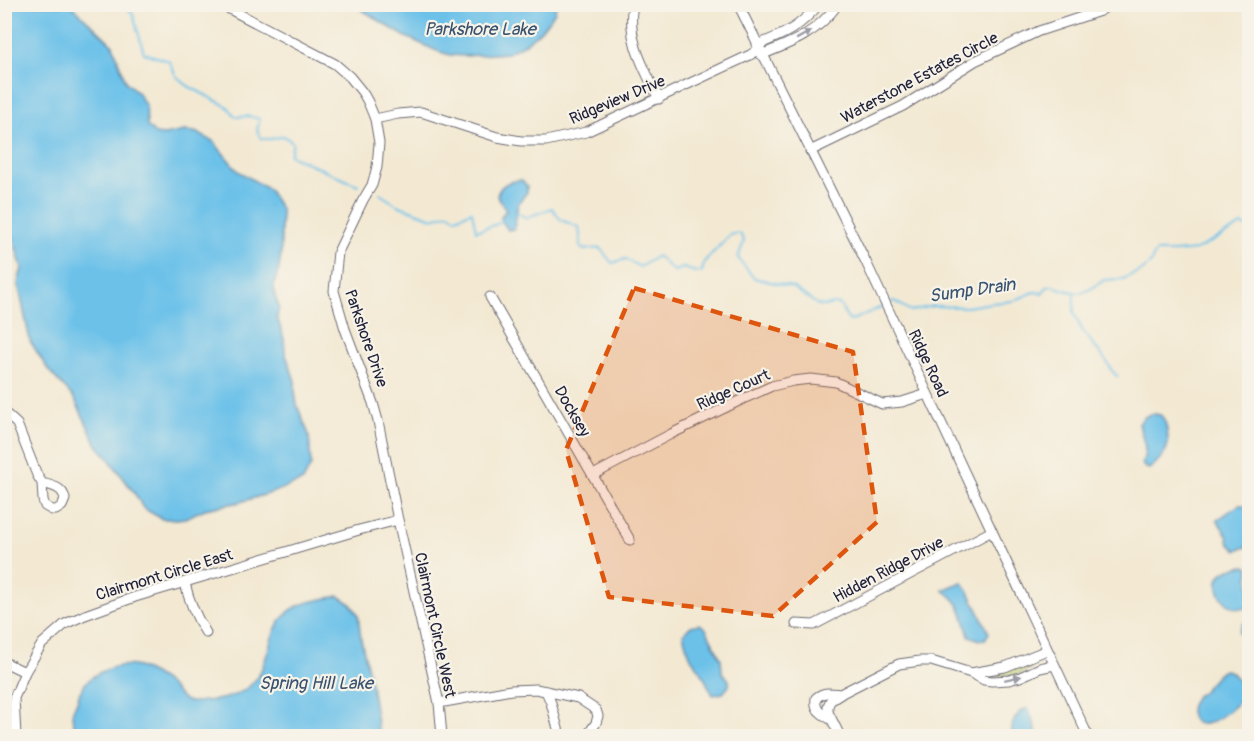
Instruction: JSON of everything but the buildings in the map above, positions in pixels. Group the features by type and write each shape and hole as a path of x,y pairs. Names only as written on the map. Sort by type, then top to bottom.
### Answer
{"street":[{"name":"Parkshore Drive","path":"220,4 335,64 363,93 375,119 379,143 377,168 372,184 338,252 334,291 375,409 398,520"},
{"path":"633,4 631,21 634,43 658,99"},
{"name":"Ridge Road","path":"738,4 866,262 1088,736"},
{"path":"759,50 799,25 819,4"},
{"path":"759,50 808,35 824,22 838,4"},
{"name":"Waterstone Estates Circle","path":"810,151 909,103 975,61 1039,31 1100,11 1110,4"},
{"name":"Ridgeview Drive","path":"375,119 421,112 497,137 521,141 546,141 586,132 759,50"},
{"name":"Docksey","path":"490,297 630,540"},
{"name":"Ridge Court","path":"594,475 681,429 772,386 811,379 836,382 882,404 902,402 927,394"},
{"path":"4,412 17,424 42,483"},
{"name":"Clairmont Circle East","path":"16,736 14,698 25,672 42,645 65,624 125,600 398,520"},
{"name":"Clairmont Circle West","path":"398,520 439,703 442,736"},
{"name":"Hidden Ridge Drive","path":"796,624 814,625 992,531"},
{"path":"185,583 194,614 206,633"},
{"path":"971,673 1005,667 1047,650"},
{"path":"840,736 828,712 830,701 890,668 909,662 931,661 971,673 984,680 1009,680 1054,665"},
{"path":"4,662 25,672"},
{"path":"439,703 511,690 536,689 578,698 596,710 598,716 596,723 586,736"},
{"path":"546,691 560,736"},
{"path":"831,720 816,708 816,698 826,692 840,694"}],"highlighted area":[{"path":"634,288 853,352 877,522 773,616 609,597 566,450"}],"green space":[{"path":"1029,661 1033,663 1032,667 1019,675 983,677 984,675"}],"water":[{"path":"4,5 71,5 113,45 126,82 137,92 146,106 147,126 155,134 195,132 213,141 238,171 268,189 281,209 281,254 274,284 279,307 277,317 295,381 297,405 309,435 311,465 303,481 240,502 205,509 185,518 162,519 143,508 97,445 74,398 49,371 30,341 18,283 22,268 10,228 5,222"},
{"name":"Parkshore Lake","path":"354,5 556,5 555,12 541,30 525,44 507,53 465,56 437,51 404,36"},
{"path":"522,180 527,186 527,192 518,204 514,229 508,230 502,221 501,217 506,210 497,196 498,192 503,185"},
{"path":"1150,414 1162,417 1168,439 1164,453 1149,469 1142,463 1145,448 1139,424"},
{"path":"1239,505 1249,506 1250,546 1237,550 1229,544 1227,535 1217,520"},
{"path":"1244,566 1249,567 1249,607 1232,607 1221,596 1218,582 1220,576 1226,571"},
{"path":"962,582 989,633 985,639 980,640 969,636 958,605 943,590"},
{"name":"Spring Hill Lake","path":"339,596 350,603 358,614 379,736 79,736 73,720 73,710 86,683 98,673 114,667 138,667 162,679 187,701 226,698 243,691 254,681 266,658 274,632 291,610 308,602"},
{"path":"1249,621 1249,639 1244,639 1239,632 1243,623"},
{"path":"700,624 706,629 721,659 722,672 729,680 729,686 723,693 713,695 686,645 683,634 691,626"},
{"path":"1225,670 1231,672 1243,687 1242,697 1231,709 1214,720 1205,724 1196,722 1190,712 1194,699 1220,672"},
{"path":"1028,708 1036,736 1013,736 1014,719"}],"waterway":[{"name":"Sump Drain","path":"121,4 133,14 144,53 169,61 176,76 188,86 228,107 236,117 248,116 260,119 257,130 262,139 284,136 293,143 290,155 358,185"},
{"name":"Sump Drain","path":"380,194 397,205 433,218 449,213 456,218 472,211 476,231 503,220"},
{"name":"Sump Drain","path":"513,215 519,213 526,218 552,208 561,220 579,227 580,246 583,250 600,248 612,263 626,259 640,267 657,256 674,271 683,268 702,272 704,262 730,235 738,233 744,241 738,258 754,278 792,287 818,305 840,305 850,321 882,307"},
{"name":"Sump Drain","path":"892,302 911,311 933,306 967,307 1013,301 1034,292 1042,293 1051,286 1078,293 1083,292 1104,280 1123,279 1143,270 1151,263 1157,252 1196,250 1242,225 1250,228"},
{"path":"1074,294 1074,313 1082,330 1118,377"}]}
